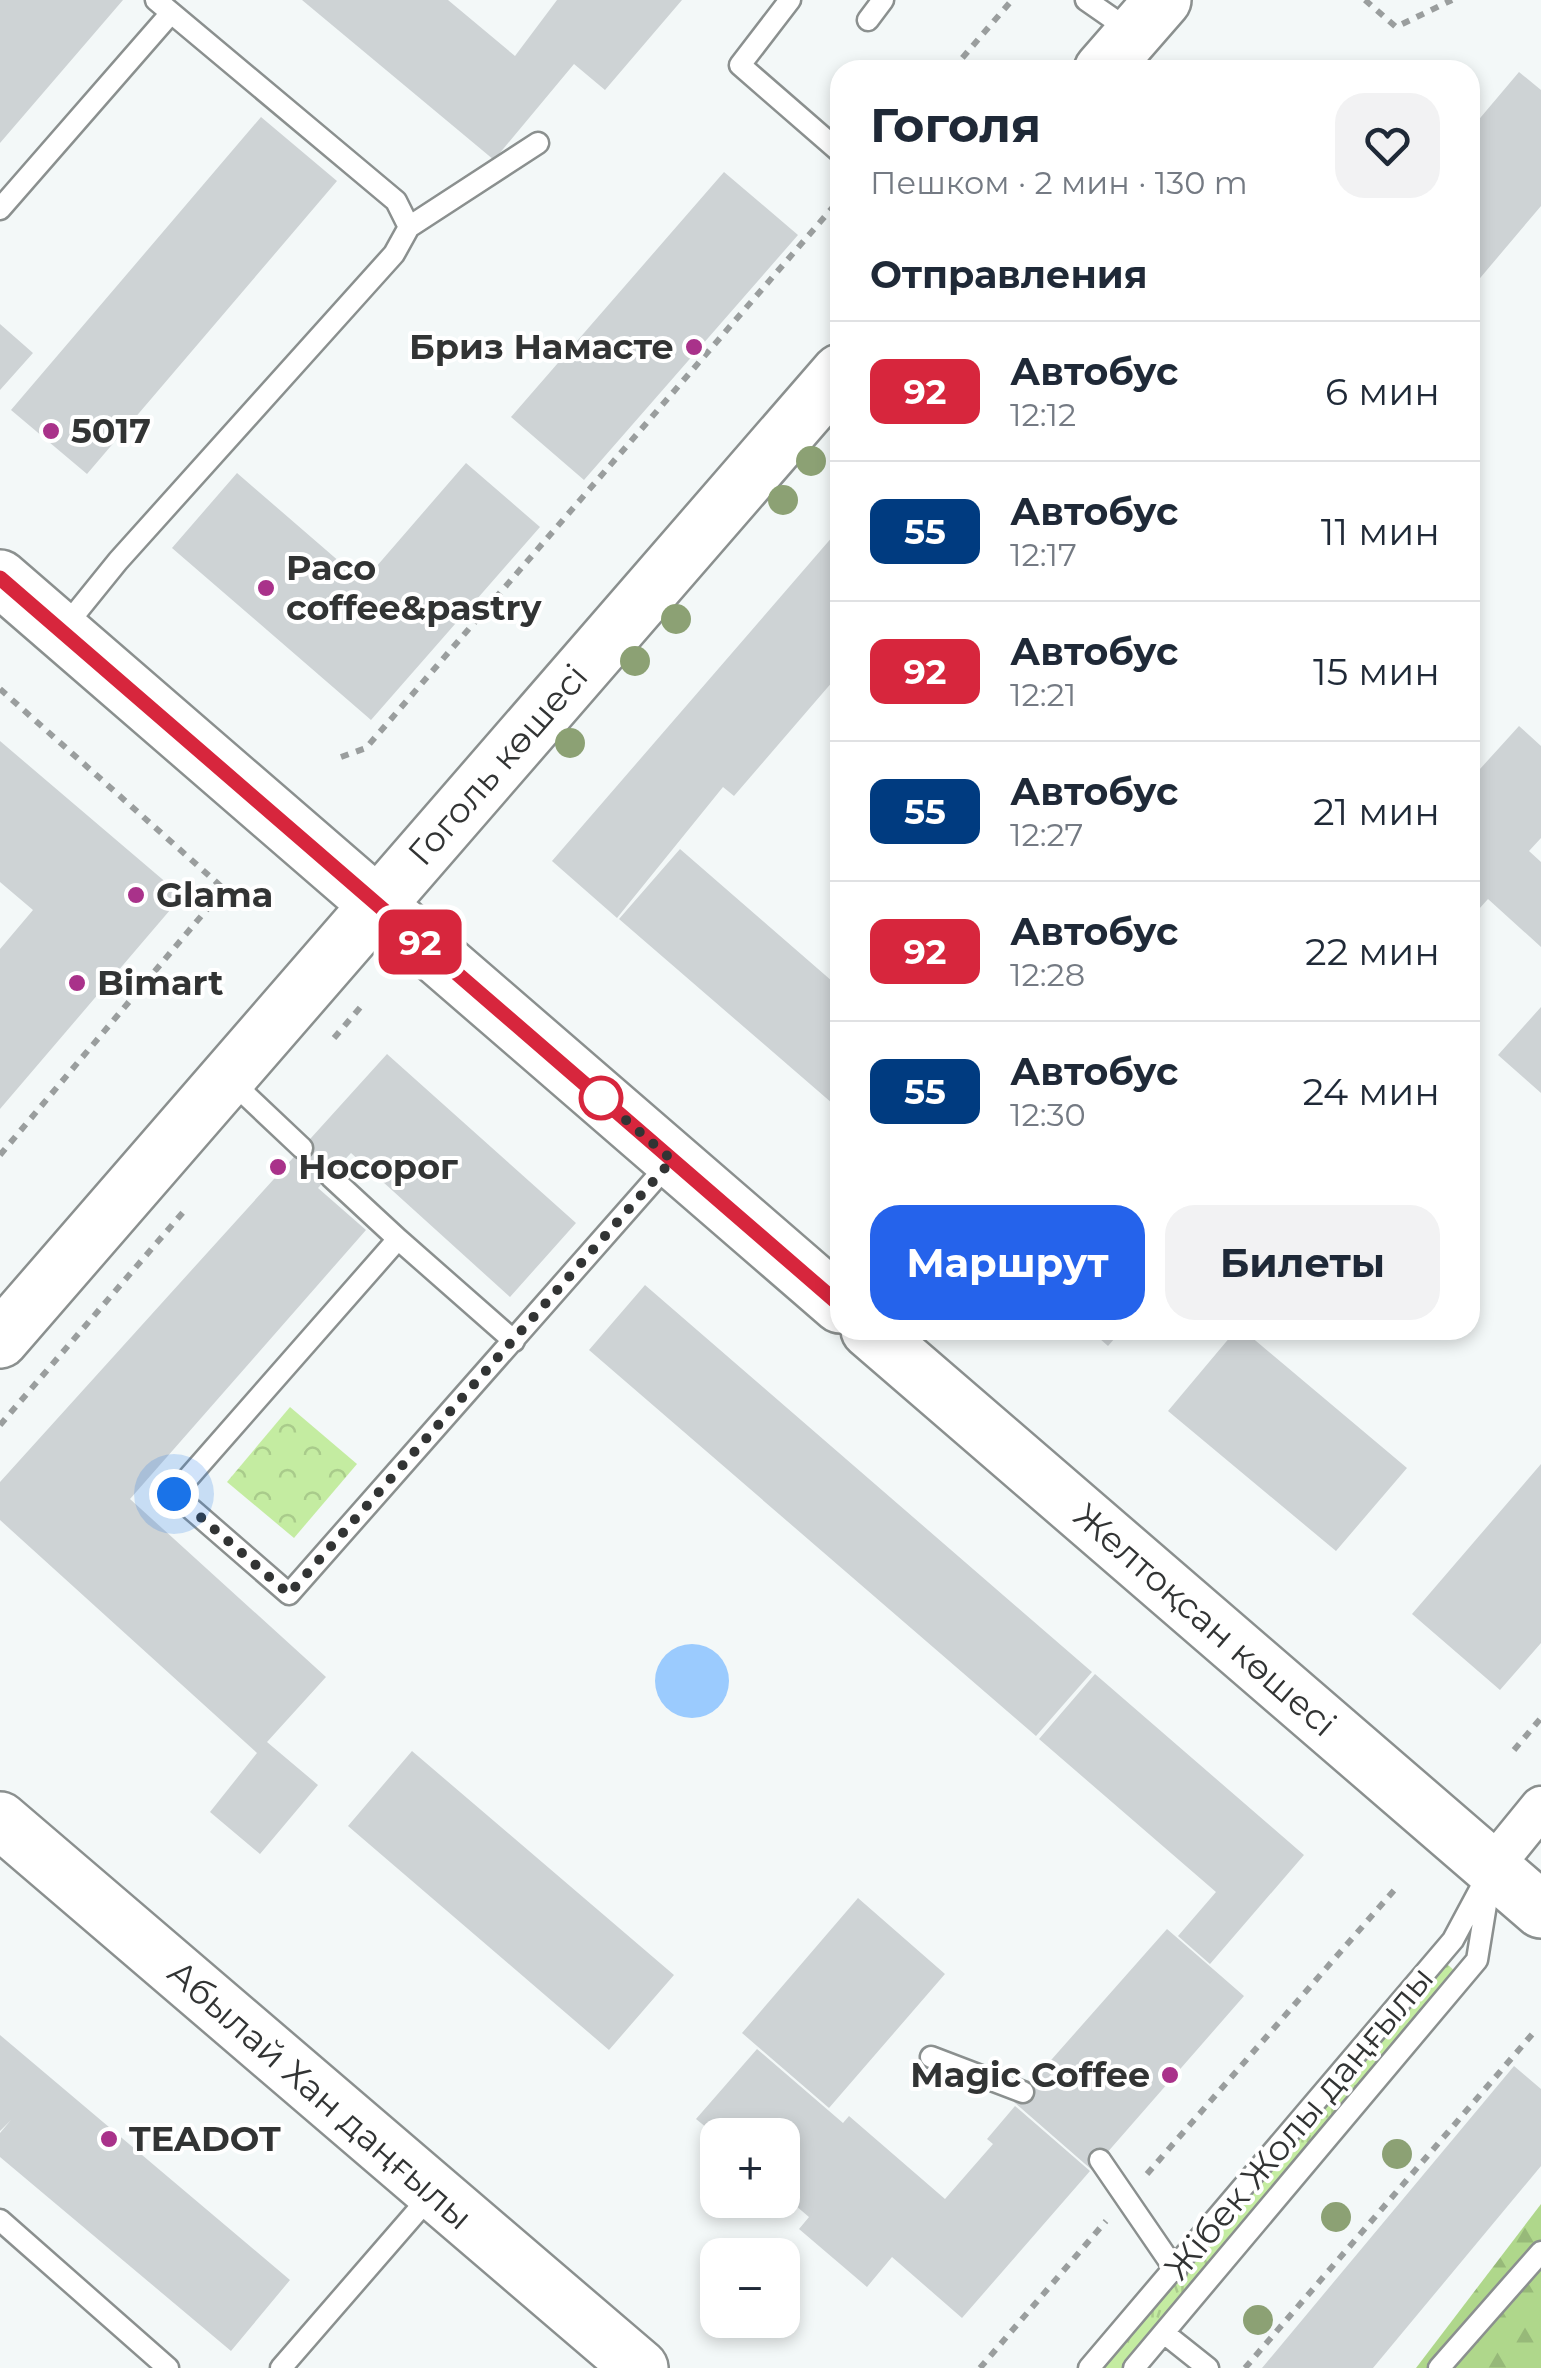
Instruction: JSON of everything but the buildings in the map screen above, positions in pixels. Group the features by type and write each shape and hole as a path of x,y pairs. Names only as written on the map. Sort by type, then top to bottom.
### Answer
{"main road":[{"name":"Гоголь көшесі","path":"0,1340 830,383"},
{"path":"0,578 830,1295"},
{"name":"Желтоқсан көшесі","path":"882,1340 1541,1910"},
{"name":"Абылай Хан даңғылы","path":"0,1820 640,2368"}],"street":[{"name":"Жібек Жолы даңғылы","path":"1492,1867 1541,1807"}],"lane":[{"path":"790,0 740,65 830,143"},
{"path":"868,20 883,0"},
{"path":"1086,0 1133,34"},
{"path":"0,209 164,7 396,201 409,226"},
{"path":"62,631 118,562 394,254 409,226 538,143"},
{"path":"229,1079 302,1148"},
{"path":"398,1239 174,1494 289,1594 672,1160"},
{"path":"331,1177 514,1341"},
{"name":"Жібек Жолы даңғылы","path":"1090,2368 1176,2272 1454,1940 1492,1867"},
{"name":"Жібек Жолы даңғылы","path":"1134,2368 1476,1960 1492,1867"},
{"path":"931,2057 1023,2092"},
{"path":"1100,2160 1176,2272"},
{"path":"281,2368 434,2193"},
{"path":"0,2220 168,2368"},
{"path":"1439,2368 1541,2252"},
{"path":"1164,2333 1208,2368"}],"path":[{"path":"961,60 1012,0"},
{"path":"1365,0 1396,27 1452,0"},
{"path":"341,758 366,748 830,211"},
{"path":"0,689 224,889 0,1155"},
{"path":"328,1044 364,1003"},
{"path":"0,1425 191,1202"},
{"path":"1514,1750 1541,1718"},
{"path":"980,2368 1396,1888"},
{"path":"1245,2368 1535,2031"}],"green space":[{"path":"290,1407 357,1464 294,1538 227,1482"},
{"path":"1447,1964 1456,1972 1123,2368 1099,2368"},
{"path":"1541,2204 1541,2368 1416,2368"}],"water":[{"path":"692,1644 718,1655 729,1681 718,1707 692,1718 666,1707 655,1681 666,1655"}],"bus line":[{"name":"92","path":"0,578 830,1296"}],"place":[{"name":"Бриз Намасте","path":"694,347"},
{"name":"5017","path":"51,431"},
{"name":"Paco coffee&pastry","path":"266,588"},
{"name":"Glama","path":"136,895"},
{"name":"Bimart","path":"77,983"},
{"name":"Носорог","path":"278,1167"},
{"name":"Magic Coffee","path":"1170,2075"},
{"name":"TEADOT","path":"109,2139"}],"route":[{"path":"174,1494 289,1594 672,1160 588,1087 601,1098"}]}
